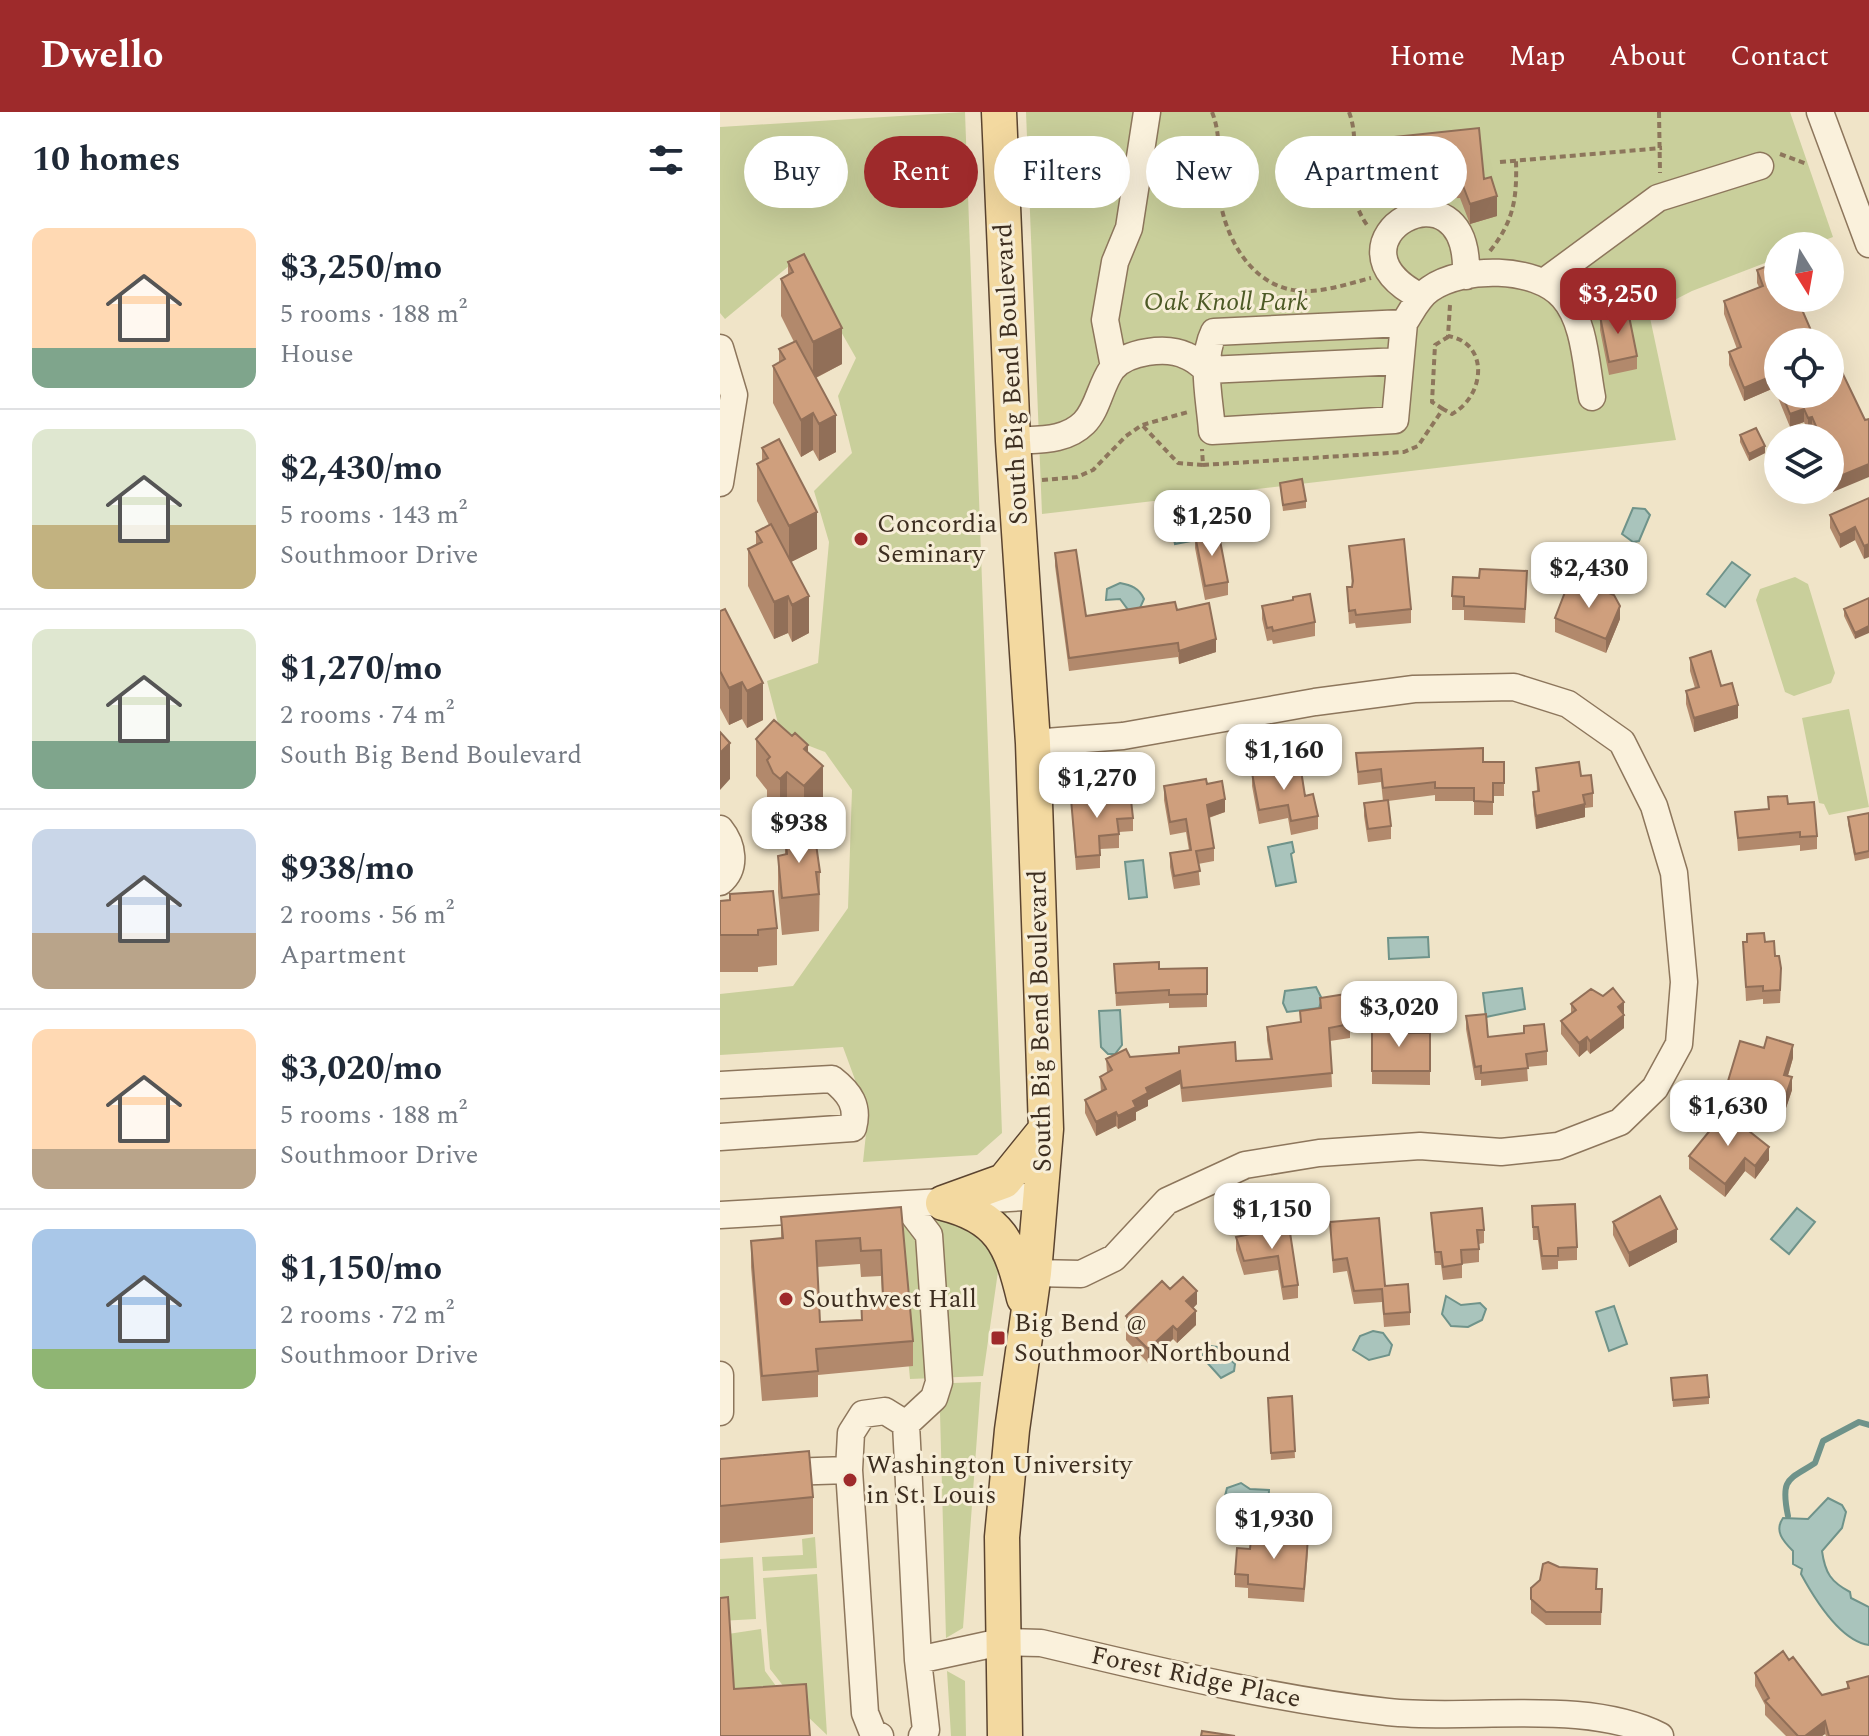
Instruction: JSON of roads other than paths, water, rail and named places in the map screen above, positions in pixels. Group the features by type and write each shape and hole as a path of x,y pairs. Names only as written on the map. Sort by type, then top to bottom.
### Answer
{"main road":[{"name":"South Big Bend Boulevard","path":"999,112 1013,441 1033,743 1046,1129 1034,1273 1002,1537 1001,1642 1005,1736"},
{"path":"943,1203 1004,1181 1046,1129"},
{"path":"943,1203 983,1216 997,1230 1012,1255 1028,1315"}],"street":[{"path":"1114,367 1105,320 1115,262 1129,228 1147,112"},
{"path":"1820,112 1869,244"},
{"path":"1544,282 1658,198 1760,166"},
{"path":"1421,297 1399,284 1388,271 1381,242 1407,217 1438,213 1447,217 1462,238 1474,275"},
{"path":"1404,323 1214,332 1209,342 1207,370 1212,431 1395,420 1404,323 1421,297 1440,283 1474,275 1544,282 1571,308 1592,397"},
{"path":"720,348 734,395 720,483"},
{"path":"1013,441 1048,439 1072,432 1094,409 1114,367 1136,354 1178,352 1190,356 1207,370 1400,361"},
{"path":"1033,743 1123,736 1315,702 1414,689 1514,687 1568,704 1622,742 1654,806 1674,873 1684,982 1679,1044 1655,1088 1620,1122 1558,1146 1501,1152 1420,1146 1319,1153 1245,1165 1167,1201 1114,1258 1081,1274 1034,1273"},
{"path":"720,829 732,854 731,868 720,882"},
{"path":"720,1085 832,1079 847,1092 857,1112 853,1128 720,1137"},
{"path":"720,1215 1042,1196"},
{"path":"906,1205 929,1235 939,1382 934,1398 906,1424"},
{"path":"720,1375 720,1412"},
{"path":"880,1736 873,1733 865,1713 849,1470 851,1433 863,1414 885,1411 906,1424"},
{"path":"906,1424 918,1660 926,1716 926,1730 922,1736"},
{"path":"720,1474 849,1470"},
{"name":"Forest Ridge Place","path":"918,1660 1001,1642 1041,1643 1276,1697 1392,1712 1578,1714 1646,1729 1660,1736"},
{"path":"1392,1712 1417,1736"},
{"path":"1458,1736 1480,1715"}],"water":[{"path":"1633,508 1645,509 1650,515 1639,541 1633,542 1622,534"},
{"path":"1209,518 1212,537 1175,544 1171,525"},
{"path":"1732,562 1750,575 1725,607 1707,594"},
{"path":"1120,583 1140,592 1144,599 1140,608 1129,611 1120,599 1106,600 1107,589"},
{"path":"1292,842 1296,882 1276,886 1268,847"},
{"path":"1143,860 1147,897 1129,899 1125,862"},
{"path":"1428,937 1429,957 1389,959 1388,938"},
{"path":"1316,987 1322,999 1319,1008 1287,1012 1283,1003 1285,991"},
{"path":"1522,988 1525,1009 1486,1017 1483,993"},
{"path":"1120,1010 1122,1045 1115,1054 1108,1054 1101,1047 1099,1011"},
{"path":"1797,1208 1815,1222 1789,1254 1771,1239"},
{"path":"1446,1296 1461,1305 1480,1303 1486,1309 1482,1320 1468,1327 1451,1326 1442,1314"},
{"path":"1614,1306 1627,1344 1609,1351 1596,1312"},
{"path":"1373,1331 1383,1333 1392,1345 1389,1355 1369,1360 1353,1350 1360,1336"},
{"path":"1210,1346 1217,1347 1235,1364 1234,1371 1221,1378 1203,1358 1203,1353"},
{"path":"1241,1483 1250,1489 1269,1490 1268,1511 1249,1509 1237,1514 1224,1500 1227,1488"},
{"path":"1828,1498 1842,1505 1846,1512 1842,1528 1822,1551 1825,1565 1830,1576 1850,1592 1851,1598 1869,1607 1869,1645 1858,1642 1838,1627 1820,1605 1801,1574 1802,1569 1793,1564 1793,1551 1780,1532 1783,1518 1808,1519"}],"waterway":[{"path":"1788,1516 1786,1487 1793,1477 1815,1463 1823,1441 1859,1422 1869,1425"}],"place":[{"name":"Concordia Seminary","path":"861,539"},
{"name":"Southwest Hall","path":"786,1299"},
{"name":"Big Bend @ Southmoor Northbound","path":"998,1338"},
{"name":"Washington University in St. Louis","path":"850,1480"}],"park label":[{"name":"Oak Knoll Park","path":"1226,302"}]}
